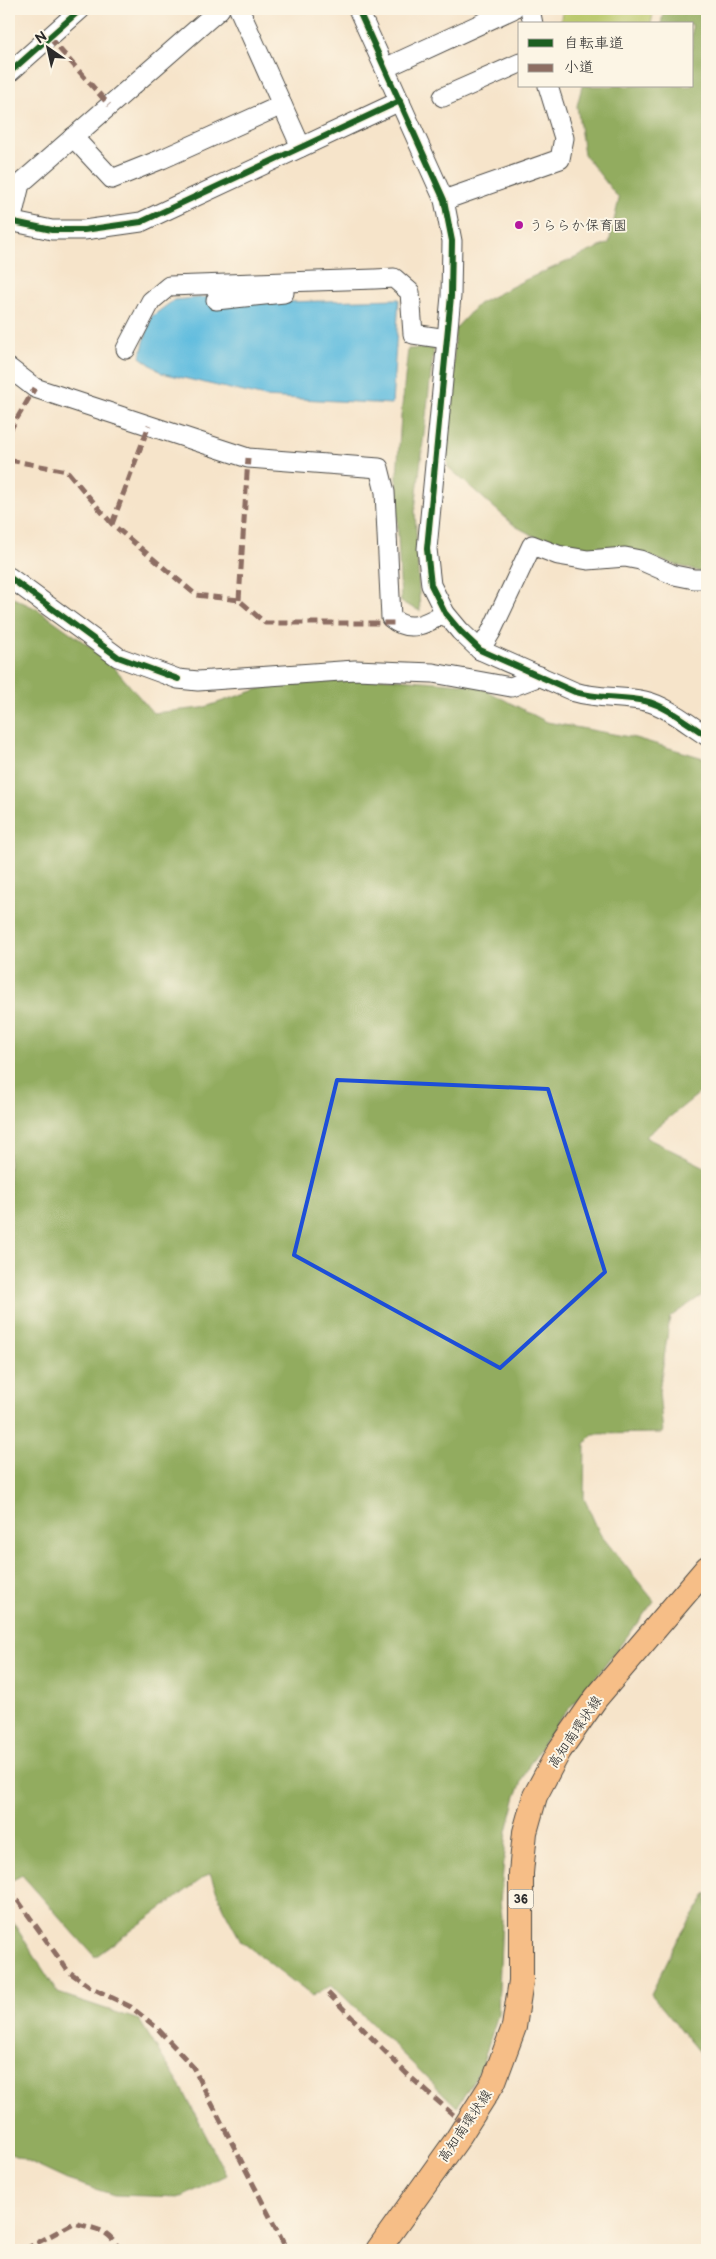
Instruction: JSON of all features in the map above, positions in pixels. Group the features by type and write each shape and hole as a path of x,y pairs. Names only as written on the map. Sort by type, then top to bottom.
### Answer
{"main road":[{"name":"高知南環状線","path":"378,2250 456,2141 494,2081 514,2027 521,1981 521,1873 525,1832 535,1796 558,1751 596,1698 707,1568"}],"street":[{"path":"9,73 81,9"},
{"path":"220,9 20,184 10,222 52,230 84,230 141,222 400,101"},
{"path":"239,9 301,147"},
{"path":"358,9 444,200 452,242 451,296 427,549 431,585 445,613 480,650 575,692 589,696 647,702 665,710 707,736"},
{"path":"385,68 513,9"},
{"path":"530,9 533,22"},
{"path":"443,97 518,64"},
{"path":"444,200 560,159 564,138 549,88"},
{"path":"73,137 112,179 162,159 282,105"},
{"path":"126,349 151,301 169,286 376,278 394,278 410,292 412,334 447,339"},
{"path":"216,300 374,285 376,278"},
{"path":"9,368 35,388 248,458 379,468 385,492 391,618 399,625 423,626 445,613"},
{"path":"480,650 491,632 532,544 558,555 588,560 624,557 640,560 674,575 694,580 707,579"},
{"path":"9,577 118,657 178,678 198,681 355,670 433,673 511,687 540,676"}],"highlighted area":[{"path":"337,1080 548,1089 605,1272 500,1368 294,1255"}],"green space":[{"path":"563,9 654,9 651,22 560,22"},
{"path":"664,9 707,9 707,574 633,552 559,549 515,526 448,467 446,442 452,400 455,329 478,304 525,280 609,243 619,199 584,154 577,106 582,88 694,88 694,22 661,22"},
{"path":"434,348 415,510 420,611 401,602 396,491 408,349"},
{"path":"9,596 37,609 106,658 153,713 202,708 283,681 383,678 476,685 547,722 635,738 707,759 707,1087 645,1137 707,1168 707,1292 670,1317 659,1392 663,1433 593,1434 585,1444 584,1498 600,1534 654,1601 593,1681 560,1719 529,1765 516,1796 507,1831 500,1901 502,1918 498,2014 481,2068 457,2107 332,1985 312,1996 241,1941 223,1908 210,1873 95,1957 22,1875 9,1882"},
{"path":"707,1893 707,2062 651,1994 678,1939"},
{"path":"9,1916 58,1993 139,2020 183,2090 226,2175 182,2197 114,2195 67,2180 9,2153"}],"water":[{"path":"208,297 210,304 399,299 392,404 265,397 162,373 140,357 151,317 174,300"}],"marked path":[{"path":"49,37 109,105"},
{"path":"9,432 35,388"},
{"path":"112,524 149,425"},
{"path":"239,600 248,458"},
{"path":"9,460 67,471 112,524 196,595 239,600 265,623 397,623"},
{"path":"9,1888 68,1971 90,1987 131,2007 157,2028 193,2067 287,2250"},
{"path":"328,1993 407,2074 466,2126"},
{"path":"24,2250 74,2223 101,2231 111,2237 120,2250"}],"cycle path":[{"path":"9,73 81,9"},
{"path":"358,9 444,200 452,241 451,296 427,549 431,585 445,613 480,650 575,692 592,696 636,699 653,703 669,711 707,736"},
{"path":"9,221 52,230 84,230 141,222 400,101"},
{"path":"9,577 118,657 178,679"}],"place":[{"name":"うららか保育園","path":"519,225"}]}
